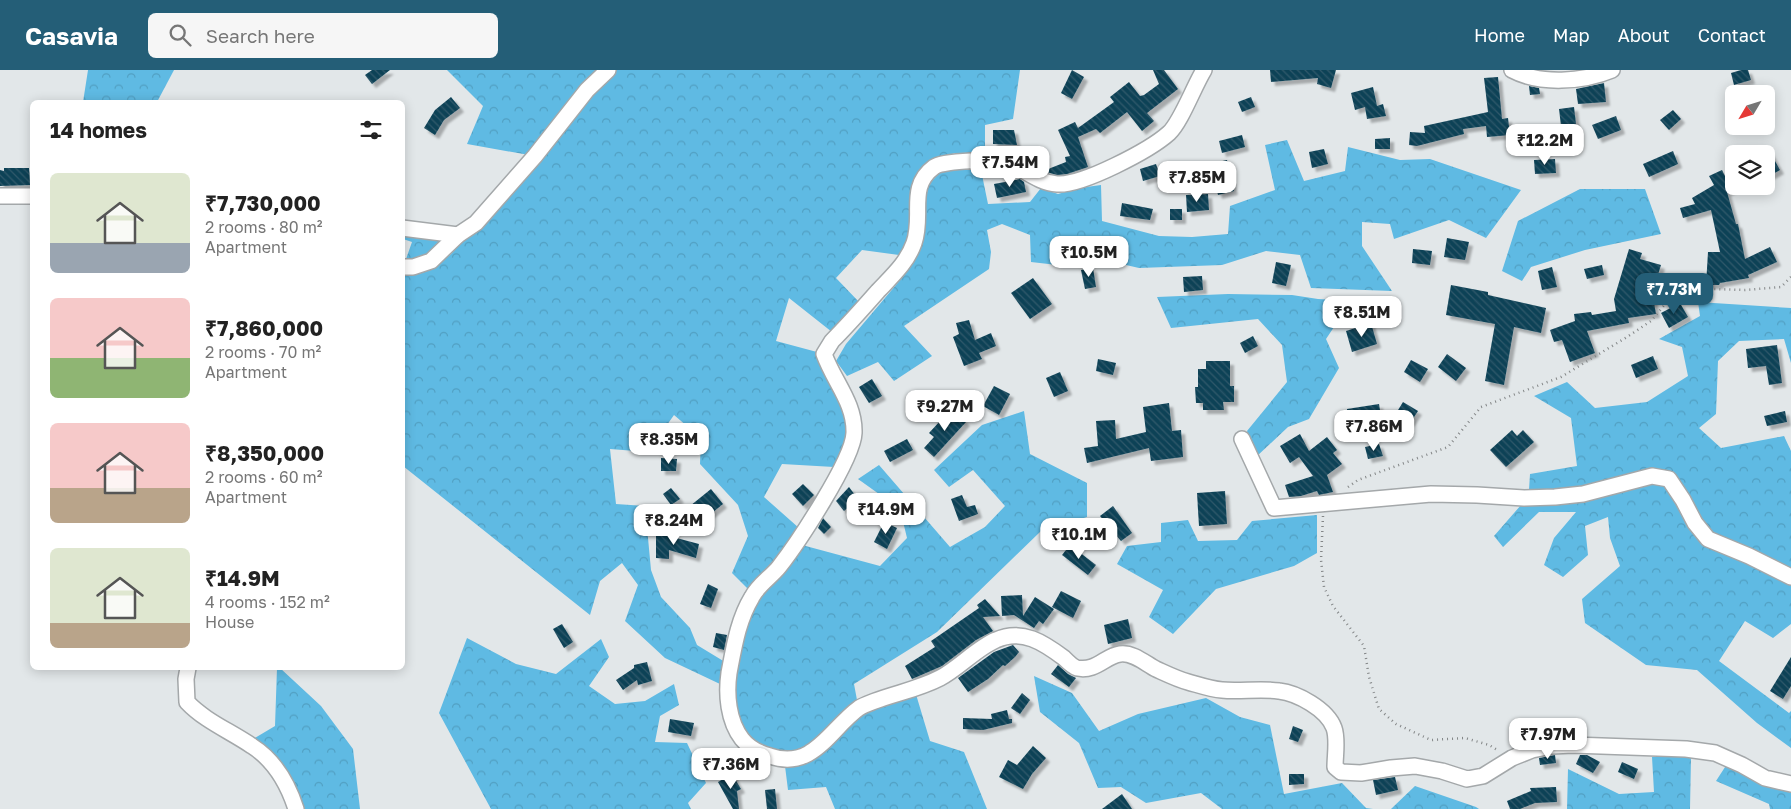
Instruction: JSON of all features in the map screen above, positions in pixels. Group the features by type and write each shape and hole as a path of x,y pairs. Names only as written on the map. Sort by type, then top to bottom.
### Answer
{"street":[{"path":"405,268 431,261 458,235 476,223 535,156 587,90 608,70"},
{"path":"1204,70 1195,84 1179,120 1170,132 1122,162 1102,171 1059,184 1046,182 1007,162 956,161 936,165 921,179 917,196 919,219 914,243 904,263 832,341 824,354 829,368 843,390 853,414 854,437 832,486 794,548 774,573 753,594 744,613 735,639 727,685 730,718 742,738 756,752 780,760 803,758 817,749 860,707 916,689 940,678 996,640 1015,634 1034,638 1076,668 1096,667 1120,654 1132,656 1177,679 1202,686 1223,690 1280,691 1301,698 1319,708 1330,720 1335,730 1334,767 1341,772 1360,773 1415,766 1442,771 1467,779 1483,776 1512,758 1532,750 1552,746 1574,745 1686,749 1715,753 1765,778 1791,784"},
{"path":"1512,70 1541,79 1559,79 1582,78 1612,70"},
{"path":"0,196 30,196"},
{"path":"405,228 458,235"},
{"path":"1242,439 1274,508 1431,494 1524,498 1555,497 1584,494 1652,476 1669,479 1695,523 1708,539 1749,556 1791,577"},
{"path":"188,670 187,702 196,711 254,747 277,769 292,796 296,809"}],"green space":[{"path":"88,70 174,70 158,100 83,100"},
{"path":"447,70 603,70 529,155 467,144 483,106"},
{"path":"617,70 1020,70 1013,119 985,125 985,155 955,153 935,160 917,177 910,197 911,221 908,242 899,255 862,250 836,278 860,303 832,332 789,298 776,341 817,352 838,392 849,434 834,467 782,464 764,497 799,528 781,554 749,590 732,573 748,536 738,505 700,464 701,438 674,415 648,452 610,449 616,504 645,506 651,570 661,597 690,628 697,645 725,662 720,684 665,658 625,621 638,585 622,563 600,581 590,615 405,468 405,274 417,273 428,269 451,254 589,95"},
{"path":"1287,140 1304,181 1345,171 1348,147 1400,160 1430,159 1521,190 1486,238 1449,220 1394,239 1390,224 1362,222 1362,246 1392,291 1311,288 1300,255 1266,251 1222,265 1139,268 1070,252 1066,266 1031,262 1030,235 1002,224 987,230 991,252 989,269 904,326 932,356 894,381 878,362 847,376 836,361 846,344 901,279 917,257 923,230 925,201 929,184 942,170 981,170 988,204 1030,202 1041,188 1058,194 1079,188 1101,185 1102,221 1159,236 1192,237 1228,234 1230,206 1275,190 1265,145"},
{"path":"1580,189 1645,189 1661,234 1585,250 1531,267 1522,281 1502,271 1518,221"},
{"path":"405,231 447,238 425,257 406,259 412,242 405,240"},
{"path":"1228,294 1292,295 1318,299 1394,303 1391,316 1344,312 1326,339 1339,368 1309,419 1288,427 1256,457 1247,431 1287,382 1282,345 1258,319 1171,328 1157,297"},
{"path":"1698,302 1791,308 1791,363 1784,339 1739,341 1718,361 1716,414 1699,428 1721,448 1784,436 1791,451 1791,570 1712,536 1670,475 1550,492 1529,490 1530,474 1577,466 1571,418 1534,396 1567,382 1595,408 1647,402 1688,376 1682,347 1659,339 1700,316"},
{"path":"1024,411 1030,454 1087,483 1087,517 1041,531 937,632 854,684 857,700 844,716 798,756 758,748 741,730 731,708 741,633 757,594 802,545 880,566 907,538 900,509 858,479 879,465 950,547 985,527 1005,506 973,470 949,487 934,470 982,425"},
{"path":"1647,480 1666,485 1692,528 1791,582 1791,624 1773,638 1745,621 1719,661 1789,713 1791,711 1791,748 1757,723 1697,670 1646,665 1585,623 1582,599 1620,566 1610,538 1608,517 1585,526 1588,555 1563,577 1544,565 1554,538 1576,512 1539,512 1503,547 1494,536 1521,505"},
{"path":"1317,515 1317,553 1294,566 1216,589 1173,634 1149,617 1163,590 1117,564 1127,546 1161,542 1161,523 1188,520 1198,541 1237,540 1252,521"},
{"path":"467,638 516,664 556,674 601,639 609,657 589,686 615,704 645,701 674,684 679,705 660,716 655,742 687,743 706,783 688,803 691,809 491,809 439,713"},
{"path":"277,670 282,670 321,706 353,749 360,809 299,809 253,739 275,726"},
{"path":"1034,676 1072,693 1099,731 1138,714 1206,698 1240,717 1270,725 1284,794 1342,783 1366,808 1373,809 1222,809 1201,793 1146,803 1121,787 1098,788 1079,743 1040,712"},
{"path":"915,691 930,741 964,752 987,809 835,809 826,787 788,790 785,766 857,716"},
{"path":"1652,757 1691,757 1690,809 1567,809 1568,769 1619,794 1654,792"},
{"path":"1727,764 1791,789 1791,809 1770,809 1769,804 1716,781"},
{"path":"1415,786 1476,807 1479,809 1391,809"}],"building":[{"path":"372,70 390,70 372,84 365,75"},
{"path":"1072,70 1084,77 1072,99 1061,93"},
{"path":"1153,70 1164,70 1178,89 1147,113 1154,121 1142,131 1127,112 1100,133 1096,129 1078,137 1088,167 1067,174 1057,175 1043,171 1066,162 1065,157 1070,156 1058,130 1075,122 1078,128 1114,102 1110,97 1129,82 1140,96 1144,95 1159,84"},
{"path":"1270,70 1336,70 1331,88 1317,84 1318,78 1271,82"},
{"path":"1748,70 1751,80 1734,85 1731,73"},
{"path":"1498,77 1502,119 1508,118 1510,135 1487,137 1486,126 1463,129 1464,134 1417,146 1409,145 1410,132 1425,133 1424,126 1488,112 1484,78"},
{"path":"1604,83 1606,102 1578,104 1576,89"},
{"path":"1529,86 1539,88 1540,94 1530,95"},
{"path":"1373,87 1377,106 1383,104 1386,116 1367,119 1365,107 1355,110 1351,93"},
{"path":"451,97 460,108 444,120 435,135 424,128 435,110"},
{"path":"1251,97 1255,107 1242,112 1238,102"},
{"path":"1574,107 1576,124 1561,126 1559,109"},
{"path":"1673,110 1681,119 1669,130 1660,120"},
{"path":"1616,116 1621,130 1598,139 1592,125"},
{"path":"993,130 1014,130 1017,145 993,144"},
{"path":"1242,135 1245,147 1222,153 1219,141"},
{"path":"1390,138 1390,149 1375,149 1375,139"},
{"path":"1324,149 1328,164 1312,168 1309,152"},
{"path":"1673,151 1678,164 1649,177 1643,164"},
{"path":"1555,159 1556,173 1535,174 1534,160"},
{"path":"1227,160 1234,191 1218,195 1214,178 1217,177 1213,163"},
{"path":"1775,161 1780,170 1775,173"},
{"path":"1156,164 1160,176 1143,181 1140,169"},
{"path":"4,168 29,168 30,185 0,186 0,170 4,171"},
{"path":"1722,170 1725,176 1725,195 1728,195 1736,224 1738,224 1745,259 1770,247 1777,262 1748,275 1749,278 1720,283 1719,285 1706,285 1708,252 1720,252 1711,210 1683,218 1680,208 1695,204 1692,198 1714,185 1709,176"},
{"path":"1020,179 1024,182 1026,192 997,198 994,184"},
{"path":"1208,194 1209,210 1187,212 1186,195"},
{"path":"1122,203 1153,209 1150,220 1120,216"},
{"path":"1170,209 1182,209 1182,220 1170,220"},
{"path":"1447,238 1469,242 1465,260 1444,257"},
{"path":"1413,249 1432,251 1430,265 1412,263"},
{"path":"1629,249 1642,253 1640,259 1661,265 1656,281 1650,279 1656,314 1628,318 1629,323 1587,331 1595,353 1570,362 1562,340 1554,342 1550,330 1575,321 1574,314 1591,312 1592,315 1616,311 1614,299"},
{"path":"1276,262 1291,265 1286,286 1272,283"},
{"path":"1602,265 1604,275 1587,279 1584,269"},
{"path":"1552,267 1557,287 1542,290 1538,271"},
{"path":"1093,268 1096,287 1085,289 1081,270"},
{"path":"1202,276 1203,290 1184,292 1183,277"},
{"path":"1033,278 1052,304 1030,319 1011,293"},
{"path":"1451,285 1488,292 1488,295 1546,308 1541,333 1514,327 1504,385 1485,381 1495,324 1446,315"},
{"path":"1680,303 1688,317 1669,328 1661,313"},
{"path":"969,320 975,340 991,333 996,346 979,353 982,359 964,366 953,337 959,334 956,323"},
{"path":"1371,323 1377,344 1352,352 1346,331"},
{"path":"1253,336 1258,346 1245,353 1240,343"},
{"path":"1777,345 1782,383 1769,385 1766,366 1748,368 1746,349"},
{"path":"1447,354 1466,368 1456,381 1438,367"},
{"path":"1653,356 1658,369 1636,378 1631,365"},
{"path":"1098,359 1116,363 1113,375 1096,371"},
{"path":"1411,360 1428,369 1420,382 1404,372"},
{"path":"1206,361 1230,361 1230,386 1234,386 1234,402 1223,402 1224,410 1203,410 1203,403 1196,403 1195,387 1198,387 1198,369 1206,369"},
{"path":"1060,372 1068,391 1054,397 1046,378"},
{"path":"872,379 882,396 869,403 859,387"},
{"path":"994,386 1010,394 999,415 983,406"},
{"path":"1403,402 1418,411 1410,423 1395,415"},
{"path":"1169,403 1172,431 1181,430 1183,457 1151,461 1149,448 1087,463 1084,448 1098,446 1096,421 1115,420 1116,439 1146,432 1143,407"},
{"path":"1379,404 1381,416 1348,420 1347,409"},
{"path":"952,408 966,422 934,457 924,448 934,437 929,433"},
{"path":"1785,411 1787,422 1767,426 1764,416"},
{"path":"1512,430 1517,436 1523,430 1534,442 1506,467 1490,450"},
{"path":"1300,434 1309,451 1327,437 1337,450 1333,453 1342,464 1327,475 1333,492 1319,495 1317,491 1301,496 1289,497 1285,485 1313,476 1299,457 1290,463 1280,446"},
{"path":"907,439 913,450 890,462 884,451"},
{"path":"1379,444 1383,456 1368,459 1365,447"},
{"path":"661,458 677,459 676,471 661,471"},
{"path":"803,484 814,495 803,506 792,494"},
{"path":"849,487 858,499 844,511 836,501"},
{"path":"671,488 680,499 671,505 663,494"},
{"path":"711,489 723,504 702,521 690,506"},
{"path":"1225,491 1227,524 1199,526 1197,493"},
{"path":"962,495 967,507 975,505 978,514 959,521 951,499"},
{"path":"1113,506 1132,533 1121,541 1100,516"},
{"path":"823,518 831,527 824,534 818,528"},
{"path":"884,522 897,528 887,549 874,542"},
{"path":"656,531 669,531 669,536 699,544 696,558 669,550 669,559 656,558"},
{"path":"1070,545 1096,565 1088,575 1062,555"},
{"path":"708,584 718,589 711,608 700,604"},
{"path":"1061,591 1081,601 1073,618 1052,607"},
{"path":"1022,595 1023,616 1035,597 1054,609 1043,624 1039,621 1034,628 1014,615 1002,616 1001,596"},
{"path":"985,599 1000,616 983,617 993,631 976,640 942,666 912,679 905,666 935,647 931,641 979,608 977,605"},
{"path":"1128,619 1132,638 1108,644 1104,625"},
{"path":"562,624 573,642 564,648 553,629"},
{"path":"716,633 727,635 724,650 713,647"},
{"path":"1013,645 1019,652 1015,657 988,679 968,692 958,678 994,652"},
{"path":"1791,657 1791,686 1783,699 1770,691"},
{"path":"647,662 652,681 638,685 637,680 623,690 616,680 634,668 634,665"},
{"path":"1058,665 1076,678 1069,687 1051,674"},
{"path":"1022,693 1030,700 1020,714 1011,708"},
{"path":"1007,710 1012,723 983,730 963,729 963,718 992,719 991,714"},
{"path":"670,719 694,723 691,736 668,732"},
{"path":"1293,726 1303,730 1298,742 1289,739"},
{"path":"1033,746 1046,758 1032,774 1023,789 999,777 1008,760 1017,765"},
{"path":"1555,755 1556,763 1540,765 1539,758"},
{"path":"1580,755 1587,755 1600,762 1593,773 1576,764"},
{"path":"1622,762 1638,769 1634,779 1618,772"},
{"path":"732,774 741,789 737,791 739,809 733,809 718,782"},
{"path":"1289,774 1304,774 1304,784 1289,785"},
{"path":"1395,777 1398,790 1376,795 1373,780"},
{"path":"1556,787 1557,802 1535,803 1520,809 1510,809 1507,801 1531,791 1530,788"},
{"path":"775,789 777,809 767,809 765,790"},
{"path":"1122,794 1132,809 1102,809"}]}
